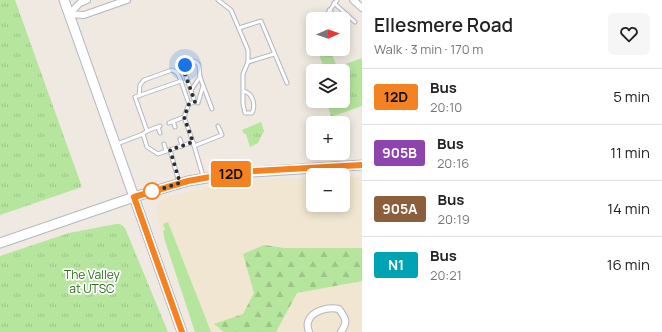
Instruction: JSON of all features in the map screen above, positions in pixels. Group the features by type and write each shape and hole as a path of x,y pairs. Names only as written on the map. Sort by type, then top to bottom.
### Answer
{"main road":[{"path":"64,0 182,332"},
{"path":"0,243 134,197 180,183 238,172 362,166"}],"street":[{"path":"69,14 80,3 87,0"},
{"path":"69,14 84,15 126,0"},
{"path":"353,0 362,8"},
{"path":"309,332 308,322 314,314 324,309 332,308 339,309 346,319 346,325 341,332"}],"lane":[{"path":"218,0 231,10 248,50 248,62 243,71 243,91 244,111 245,114 252,113 254,106 253,101 250,95 243,91"},
{"path":"330,10 337,0"},
{"path":"334,3 355,22"},
{"path":"239,28 261,21 287,83"},
{"path":"248,62 274,54"},
{"path":"197,103 184,71 185,65 193,61 196,62 200,69 200,77 212,109"},
{"path":"147,131 136,97 139,96 140,86 144,80 151,77 172,70 176,71 189,104 184,117 204,178"},
{"path":"191,90 200,77"},
{"path":"139,96 181,81"},
{"path":"197,103 203,86"},
{"path":"189,104 197,103"},
{"path":"169,123 184,117"},
{"path":"173,121 176,127"},
{"path":"115,144 159,126 160,133"},
{"path":"194,146 222,135 218,126"},
{"path":"142,134 147,147 158,154 193,142"},
{"path":"180,139 182,146"},
{"path":"164,144 180,183"}],"shaded area":[{"path":"362,177 362,332 195,332 157,216 157,207 160,201 168,197 231,182 257,179 306,178 306,212 350,212 350,178"}],"green space":[{"path":"0,0 15,0 82,187 0,215"},
{"path":"320,56 333,56 336,64 322,64"},
{"path":"362,58 362,106 331,116 329,108 350,108 350,64 345,64"},
{"path":"261,122 264,131 258,143 250,147 246,134 244,134 242,130"},
{"path":"168,222 211,332 195,332 165,241 163,231 165,230 163,224"},
{"name":"The Valley at UTSC","path":"120,224 125,228 168,332 0,332 0,256 69,233"},
{"path":"264,245 284,248 362,248 362,281 297,293 276,332 224,332 214,324 243,314 254,293 243,254"}],"bus line":[{"name":"12D","path":"182,332 134,197 188,181 238,172 362,165"}],"route":[{"path":"152,191 148,193 180,183 170,150 193,142 184,117 189,104 195,102 184,71 185,65"}]}
